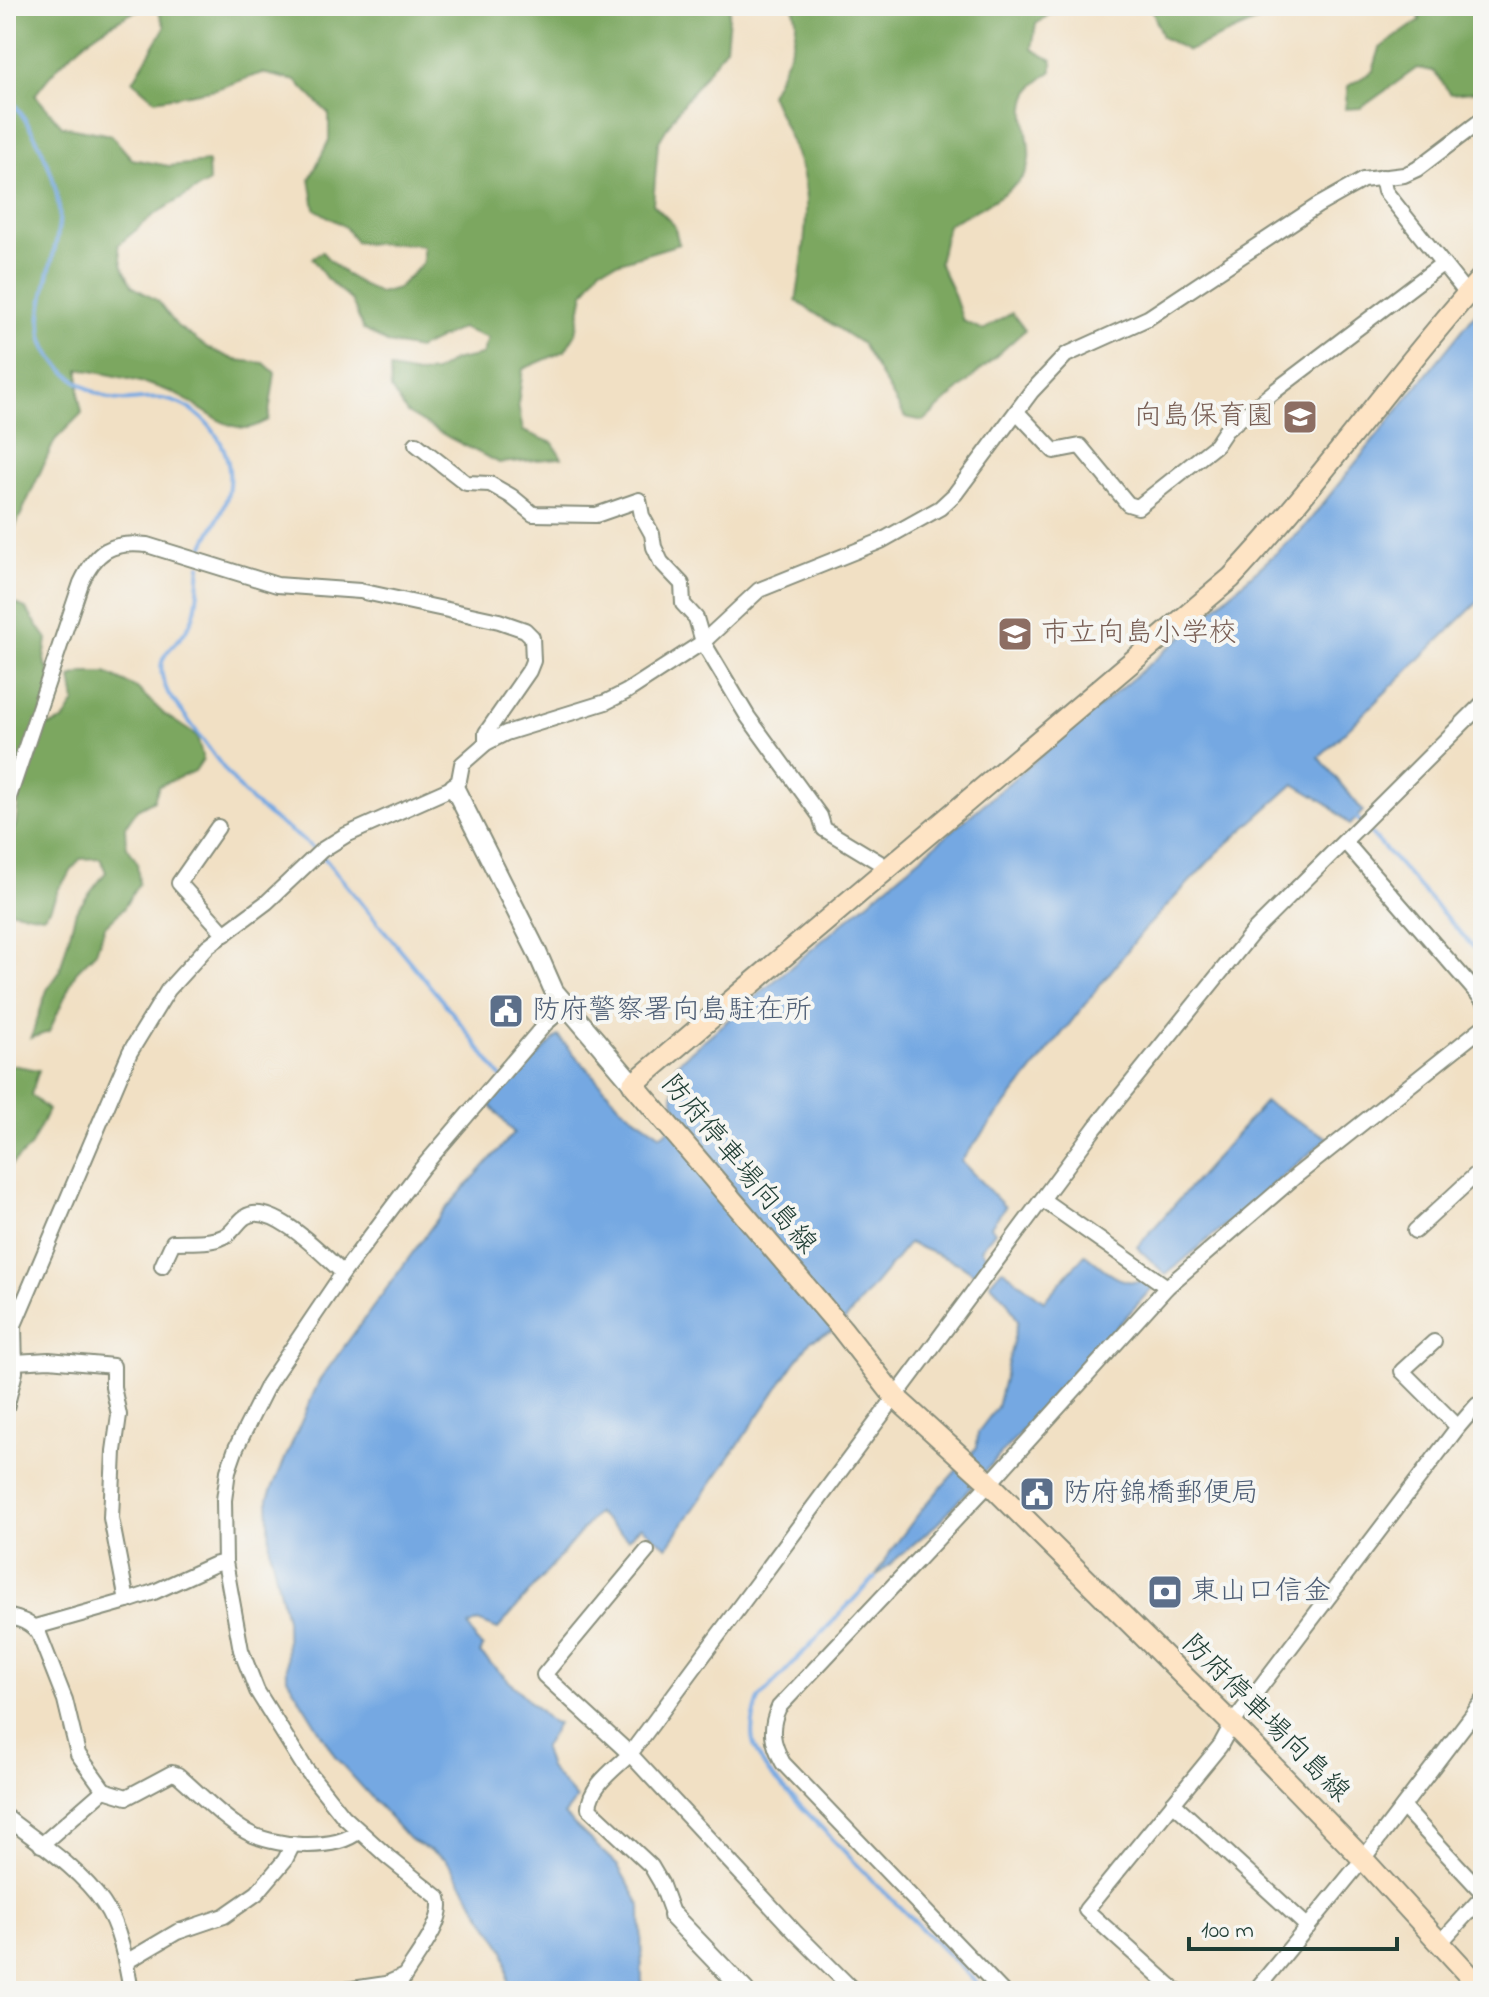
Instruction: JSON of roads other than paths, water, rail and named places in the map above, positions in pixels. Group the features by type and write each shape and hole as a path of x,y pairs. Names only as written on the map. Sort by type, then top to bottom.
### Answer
{"main road":[{"name":"防府停車場向島線","path":"1483,276 1421,348 1293,510 1231,578 633,1084 842,1329 895,1397 986,1481 1232,1724 1363,1859 1483,1990"}],"street":[{"path":"6,1408 15,1362 14,1325 130,1052 168,990 208,946 267,902 322,850 346,835 454,787 459,780 462,764 486,743 506,733 606,702 703,642 759,590 881,541 940,508 955,494 1031,392 1066,355 1148,318 1317,206 1363,180 1404,175 1417,169 1483,119"},
{"path":"1382,177 1385,191 1467,294"},
{"path":"1017,412 1054,451 1080,446 1128,504 1138,507 1216,445 1226,430 1276,390 1442,264"},
{"path":"416,444 466,483 490,484 533,514 596,515 639,500 654,547 661,562 682,584 683,604 696,618 703,642 748,717 820,816 824,829 890,869"},
{"path":"6,806 81,583 91,562 107,549 127,543 147,545 277,585 360,591 499,621 525,630 532,637 533,661 486,733 486,743"},
{"path":"745,1991 673,1916 651,1866 589,1808 589,1797 630,1754 1095,1128 1253,932 1483,703"},
{"path":"454,787 554,991 633,1084"},
{"path":"218,827 179,883 225,934"},
{"path":"1345,842 1483,1000"},
{"path":"339,1991 399,1984 434,1928 441,1907 439,1898 359,1831 305,1768 257,1691 241,1650 225,1562 224,1500 228,1471 268,1384 343,1273 421,1169 546,1023 565,1007"},
{"path":"1002,1991 783,1763 772,1735 773,1720 779,1707 1167,1287 1297,1175 1480,1036"},
{"path":"1415,1231 1483,1168"},
{"path":"1043,1200 1167,1287"},
{"path":"162,1266 173,1242 219,1239 246,1216 255,1214 277,1218 289,1226 343,1273"},
{"path":"1434,1342 1402,1371 1458,1427"},
{"path":"15,1362 49,1360 113,1366 113,1387 119,1415 111,1518 127,1601"},
{"path":"1176,1991 1086,1910 1220,1746 1232,1724 1458,1427 1477,1405 1483,1411"},
{"path":"647,1551 544,1675 630,1754 854,1991"},
{"path":"35,1627 154,1592 225,1562"},
{"path":"6,1616 35,1627 65,1700 78,1754 104,1790 127,1797 172,1773 242,1830 257,1837 293,1844 339,1842 359,1831"},
{"path":"1255,1991 1363,1859 1483,1701"},
{"path":"41,1845 104,1790"},
{"path":"1173,1803 1308,1927"},
{"path":"1403,1807 1483,1895 1440,1943"},
{"path":"6,1817 88,1883 105,1906 126,1962 131,1991"},
{"path":"126,1962 177,1932 224,1916 257,1893 285,1860 293,1844"}],"water":[{"path":"1483,304 1483,597 1319,757 1363,811 1350,825 1328,804 1294,784 1216,854 1143,931 961,1161 1005,1207 991,1226 995,1232 981,1249 988,1259 976,1275 960,1264 909,1243 838,1329 811,1340 667,1547 641,1526 628,1539 597,1513 498,1629 478,1621 469,1626 476,1641 483,1647 480,1653 552,1723 557,1724 543,1749 549,1768 577,1799 564,1815 618,1866 641,1906 642,1991 509,1991 505,1951 446,1859 409,1839 336,1758 287,1678 286,1619 270,1550 268,1498 319,1381 441,1214 514,1133 490,1105 558,1036 622,1108 661,1135 681,1121 673,1099 676,1064 1178,640 1301,531"},
{"path":"1265,1102 1328,1138 1166,1275 1137,1247"},
{"path":"1085,1254 1121,1279 1146,1280 1153,1287 938,1523 875,1577 923,1508 977,1447 978,1432 997,1407 1018,1321 1007,1301 990,1283 1002,1269 1044,1301"}],"waterway":[{"path":"6,93 40,147 52,177 59,208 56,244 42,304 43,341 51,356 77,381 109,398 163,399 192,411 215,432 222,446 227,461 228,493 201,557"},
{"path":"200,566 193,617 163,659 161,668 169,695 244,793 325,859 455,1016 507,1085"},
{"path":"1357,818 1483,958"},
{"path":"875,1577 759,1699 752,1729 754,1746 770,1774 985,1991"}],"place":[{"name":"向島保育園","path":"1300,417"},
{"name":"市立向島小学校","path":"1015,634"},
{"name":"防府警察署向島駐在所","path":"506,1011"},
{"name":"防府錦橋郵便局","path":"1037,1494"},
{"name":"東山口信金","path":"1165,1592"}]}
